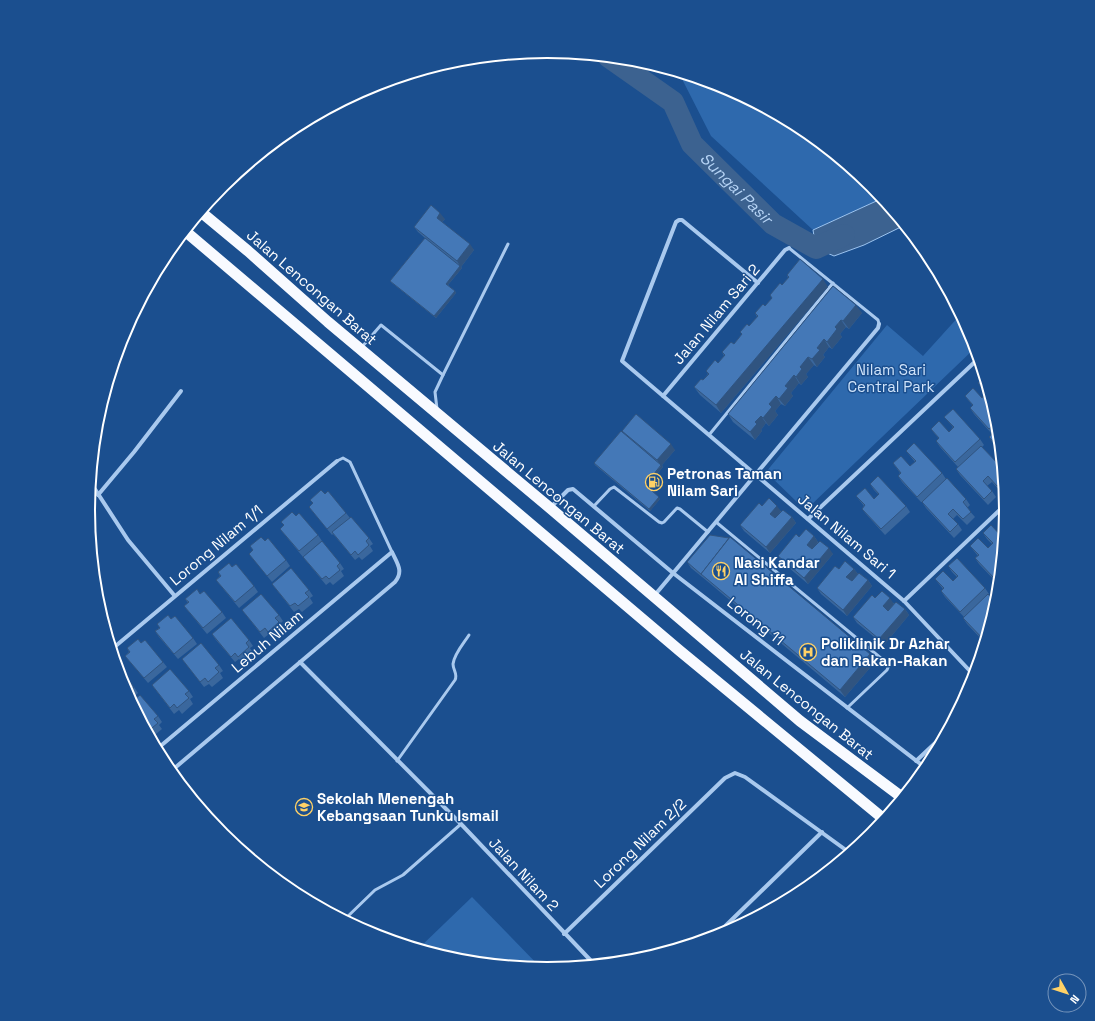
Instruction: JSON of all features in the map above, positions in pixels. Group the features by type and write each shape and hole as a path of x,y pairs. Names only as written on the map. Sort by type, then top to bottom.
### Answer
{"highway":[{"name":"Jalan Lencongan Barat","path":"205,215 360,349 550,508 800,721 899,795"},
{"path":"190,234 680,651 881,816"}],"street":[{"name":"Jalan Nilam Sari 1","path":"758,283 682,220 677,221 622,361 904,601 971,671"},
{"name":"Jalan Nilam Sari 2","path":"663,396 789,248"},
{"path":"654,596 755,473 878,328 879,324"},
{"path":"808,519 975,362"},
{"path":"98,495 138,447 181,391"},
{"name":"Lorong Nilam 1/1","path":"116,646 174,595 337,461"},
{"name":"Lorong 11","path":"550,508 568,490 573,489 673,573 922,765"},
{"path":"96,491 128,540 174,595"},
{"path":"904,601 1000,510"},
{"path":"175,768 395,582 399,576 400,570 392,552"},
{"name":"Lebuh Nilam","path":"161,746 392,552"},
{"name":"Jalan Nilam 2","path":"300,662 461,824 590,961"},
{"path":"916,761 936,743"},
{"name":"Lorong Nilam 2/2","path":"564,934 725,778 735,773 745,777 822,832"},
{"path":"723,928 822,832 846,851"}],"lane":[{"path":"438,414 435,392 508,244"},
{"path":"789,248 878,320 879,324"},
{"path":"709,435 833,283"},
{"path":"360,349 381,324 443,375"},
{"path":"337,461 343,458 350,462 392,552"},
{"path":"594,506 610,489 614,487 659,522 664,522 677,508 708,532"},
{"path":"716,522 889,665 887,670 847,708"},
{"path":"397,761 455,680 457,676 454,664 456,655 469,635"},
{"path":"348,916 375,890 403,875 461,824"}],"green space":[{"path":"681,78 721,92 774,119 799,134 846,170 877,201 813,230 711,136"},
{"name":"Nilam Sari Central Park","path":"957,318 971,352 811,505 799,504 766,472 887,325 923,356"},
{"path":"472,897 536,963 488,959 422,945"}],"shaded area":[{"name":"Sungai Pasir","path":"877,201 900,227 864,245 834,256 816,248 813,230"}],"building":[{"path":"431,205 440,213 437,218 470,244 457,261 414,227"},
{"path":"425,238 460,266 446,284 455,291 434,316 390,281"},
{"path":"800,259 823,279 716,405 694,387 701,379 703,380 709,374 706,371 715,360 718,363 725,355 722,352 731,342 734,344 742,334 740,332 747,324 749,326 758,316 755,313 763,304 765,306 772,298 770,295 780,283 782,285 789,277 787,275"},
{"path":"833,286 856,305 843,321 841,320 835,327 837,329 827,342 824,339 817,348 820,350 812,359 808,357 800,367 802,369 796,377 794,375 785,386 788,388 779,399 776,396 769,404 772,407 763,418 761,416 755,422 757,424 750,432 728,414"},
{"path":"981,380 984,391 978,383"},
{"path":"973,388 982,398 985,395 992,427 989,429 970,408 973,405 965,396"},
{"path":"953,409 980,439 955,462 936,441 939,438 931,429 939,421 949,432 954,427 944,417"},
{"path":"636,414 671,444 657,460 622,431"},
{"path":"621,431 661,465 645,485 659,497 649,509 594,463"},
{"path":"993,433 995,443 989,437"},
{"path":"914,443 942,473 917,497 898,476 901,473 893,463 901,456 910,466 916,461 906,451"},
{"path":"981,446 997,463 999,484 997,486 988,476 983,481 992,491 984,499 956,469"},
{"path":"878,476 906,506 881,529 862,509 865,505 856,496 865,488 874,499 879,494 870,484"},
{"path":"947,478 966,499 963,502 971,512 963,519 953,509 948,514 958,524 950,532 922,502"},
{"path":"321,490 325,494 328,491 346,513 327,529 309,507 313,503 310,500"},
{"path":"769,498 777,506 770,514 775,518 783,510 792,517 766,547 740,525 759,503 762,506"},
{"path":"292,512 296,516 299,513 318,535 299,551 280,529 284,525 281,522"},
{"path":"351,517 369,538 366,541 369,545 358,555 355,551 351,555 332,532"},
{"path":"991,525 999,534 995,579 975,558 979,555 970,546 978,538 988,548 993,543 983,533"},
{"path":"806,529 814,536 807,545 812,549 820,541 829,548 804,578 778,556 796,534 799,537"},
{"path":"710,535 729,538 701,574 702,575 687,562"},
{"path":"261,537 265,541 268,538 286,560 267,576 249,554 253,550 250,546"},
{"path":"730,537 870,654 840,690 701,574"},
{"path":"322,541 340,563 337,566 340,570 329,579 326,576 322,579 303,557"},
{"path":"957,558 985,588 960,612 941,591 944,588 935,579 943,571 953,581 958,576 948,566"},
{"path":"845,561 854,569 846,577 852,581 859,573 868,580 843,610 817,588 835,566 839,569"},
{"path":"229,563 232,567 236,564 254,586 235,602 216,580 221,576 218,572"},
{"path":"291,568 309,590 305,593 309,597 298,606 295,603 290,606 272,584"},
{"path":"197,589 200,594 204,591 222,612 203,628 184,606 189,602 185,599"},
{"path":"882,591 890,598 883,606 888,611 896,602 905,609 879,639 853,617 872,595 875,598"},
{"path":"261,594 279,615 275,618 279,622 268,632 265,628 260,632 242,610"},
{"path":"988,594 991,598 982,638 963,618"},
{"path":"168,615 171,619 175,616 193,638 174,654 155,631 160,628 157,624"},
{"path":"231,618 249,640 246,643 249,647 238,657 235,653 231,657 212,634"},
{"path":"138,639 141,643 145,640 163,662 144,678 125,656 130,652 127,648"},
{"path":"201,643 219,665 215,668 219,672 208,682 205,678 200,682 182,659"},
{"path":"170,669 189,691 185,694 189,698 177,708 174,704 170,708 152,685"},
{"path":"127,678 134,687 131,689"},
{"path":"140,695 158,716 154,719 158,723 151,728 142,711 136,698"}],"waterway":[{"name":"Sungai Pasir","path":"619,64 673,102 692,144 773,224 816,248 844,235"}],"place":[{"name":"Petronas Taman Nilam Sari","path":"654,482"},
{"name":"Nasi Kandar Al Shiffa","path":"721,571"},
{"name":"Poliklinik Dr Azhar dan Rakan-Rakan","path":"808,652"},
{"name":"Sekolah Menengah Kebangsaan Tunku Ismail","path":"304,807"}]}
